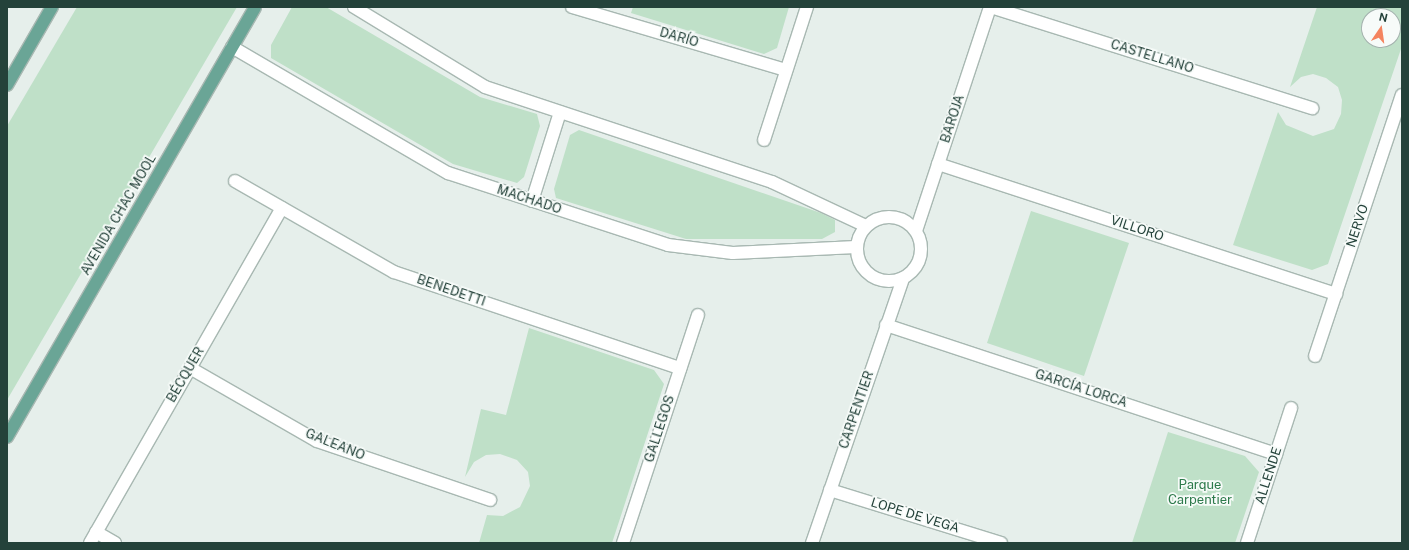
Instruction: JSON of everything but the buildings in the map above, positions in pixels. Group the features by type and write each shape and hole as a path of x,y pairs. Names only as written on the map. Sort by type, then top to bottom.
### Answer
{"main road":[{"path":"7,85 52,7"},
{"name":"AVENIDA CHAC MOOL","path":"7,437 255,7"}],"street":[{"path":"354,7 485,87 772,182 866,226"},
{"name":"DARÍO","path":"572,7 786,70"},
{"path":"764,140 807,7"},
{"name":"CASTELLANO","path":"991,7 1312,108"},
{"name":"BAROJA","path":"916,231 991,7"},
{"name":"MACHADO","path":"232,48 448,173 668,245 734,253 856,247"},
{"name":"NERVO","path":"1315,356 1402,95"},
{"path":"532,201 560,112"},
{"name":"VILLORO","path":"938,164 1336,294"},
{"name":"BENEDETTI","path":"235,181 394,272 680,368"},
{"name":"BÉCQUER","path":"90,543 282,208"},
{"path":"898,218 916,231 921,252 912,272 903,278 890,282 877,279 866,272 858,260 856,247 866,226 875,220 898,218"},
{"name":"CARPENTIER","path":"812,543 903,278"},
{"name":"GALLEGOS","path":"623,543 698,315"},
{"name":"GARCÍA LORCA","path":"886,325 1276,454"},
{"name":"GALEANO","path":"190,368 317,441 490,500"},
{"name":"ALLENDE","path":"1247,543 1290,408"},
{"name":"LOPE DE VEGA","path":"830,490 1001,543"},
{"path":"96,532 115,543"}],"green space":[{"path":"77,7 237,7 7,400 7,126"},
{"path":"292,7 326,7 480,97 537,114 540,126 524,177 517,183 453,164 271,58 271,45"},
{"path":"633,7 789,7 777,48 764,54 631,13"},
{"path":"1317,7 1402,7 1402,46 1328,264 1312,270 1233,245 1278,112 1286,125 1313,136 1334,129 1341,114 1342,100 1338,87 1326,78 1313,74 1301,77 1290,87"},
{"path":"579,130 821,213 835,220 835,232 822,239 686,239 556,198 554,189 570,135"},
{"path":"1031,211 1129,243 1084,376 987,343"},
{"path":"529,328 654,370 664,384 612,543 479,543 487,515 503,516 520,507 530,486 528,472 517,460 500,454 486,455 474,462 465,477 481,409 506,415"},
{"name":"Parque Carpentier","path":"1168,432 1245,456 1259,472 1235,543 1132,543"}]}
